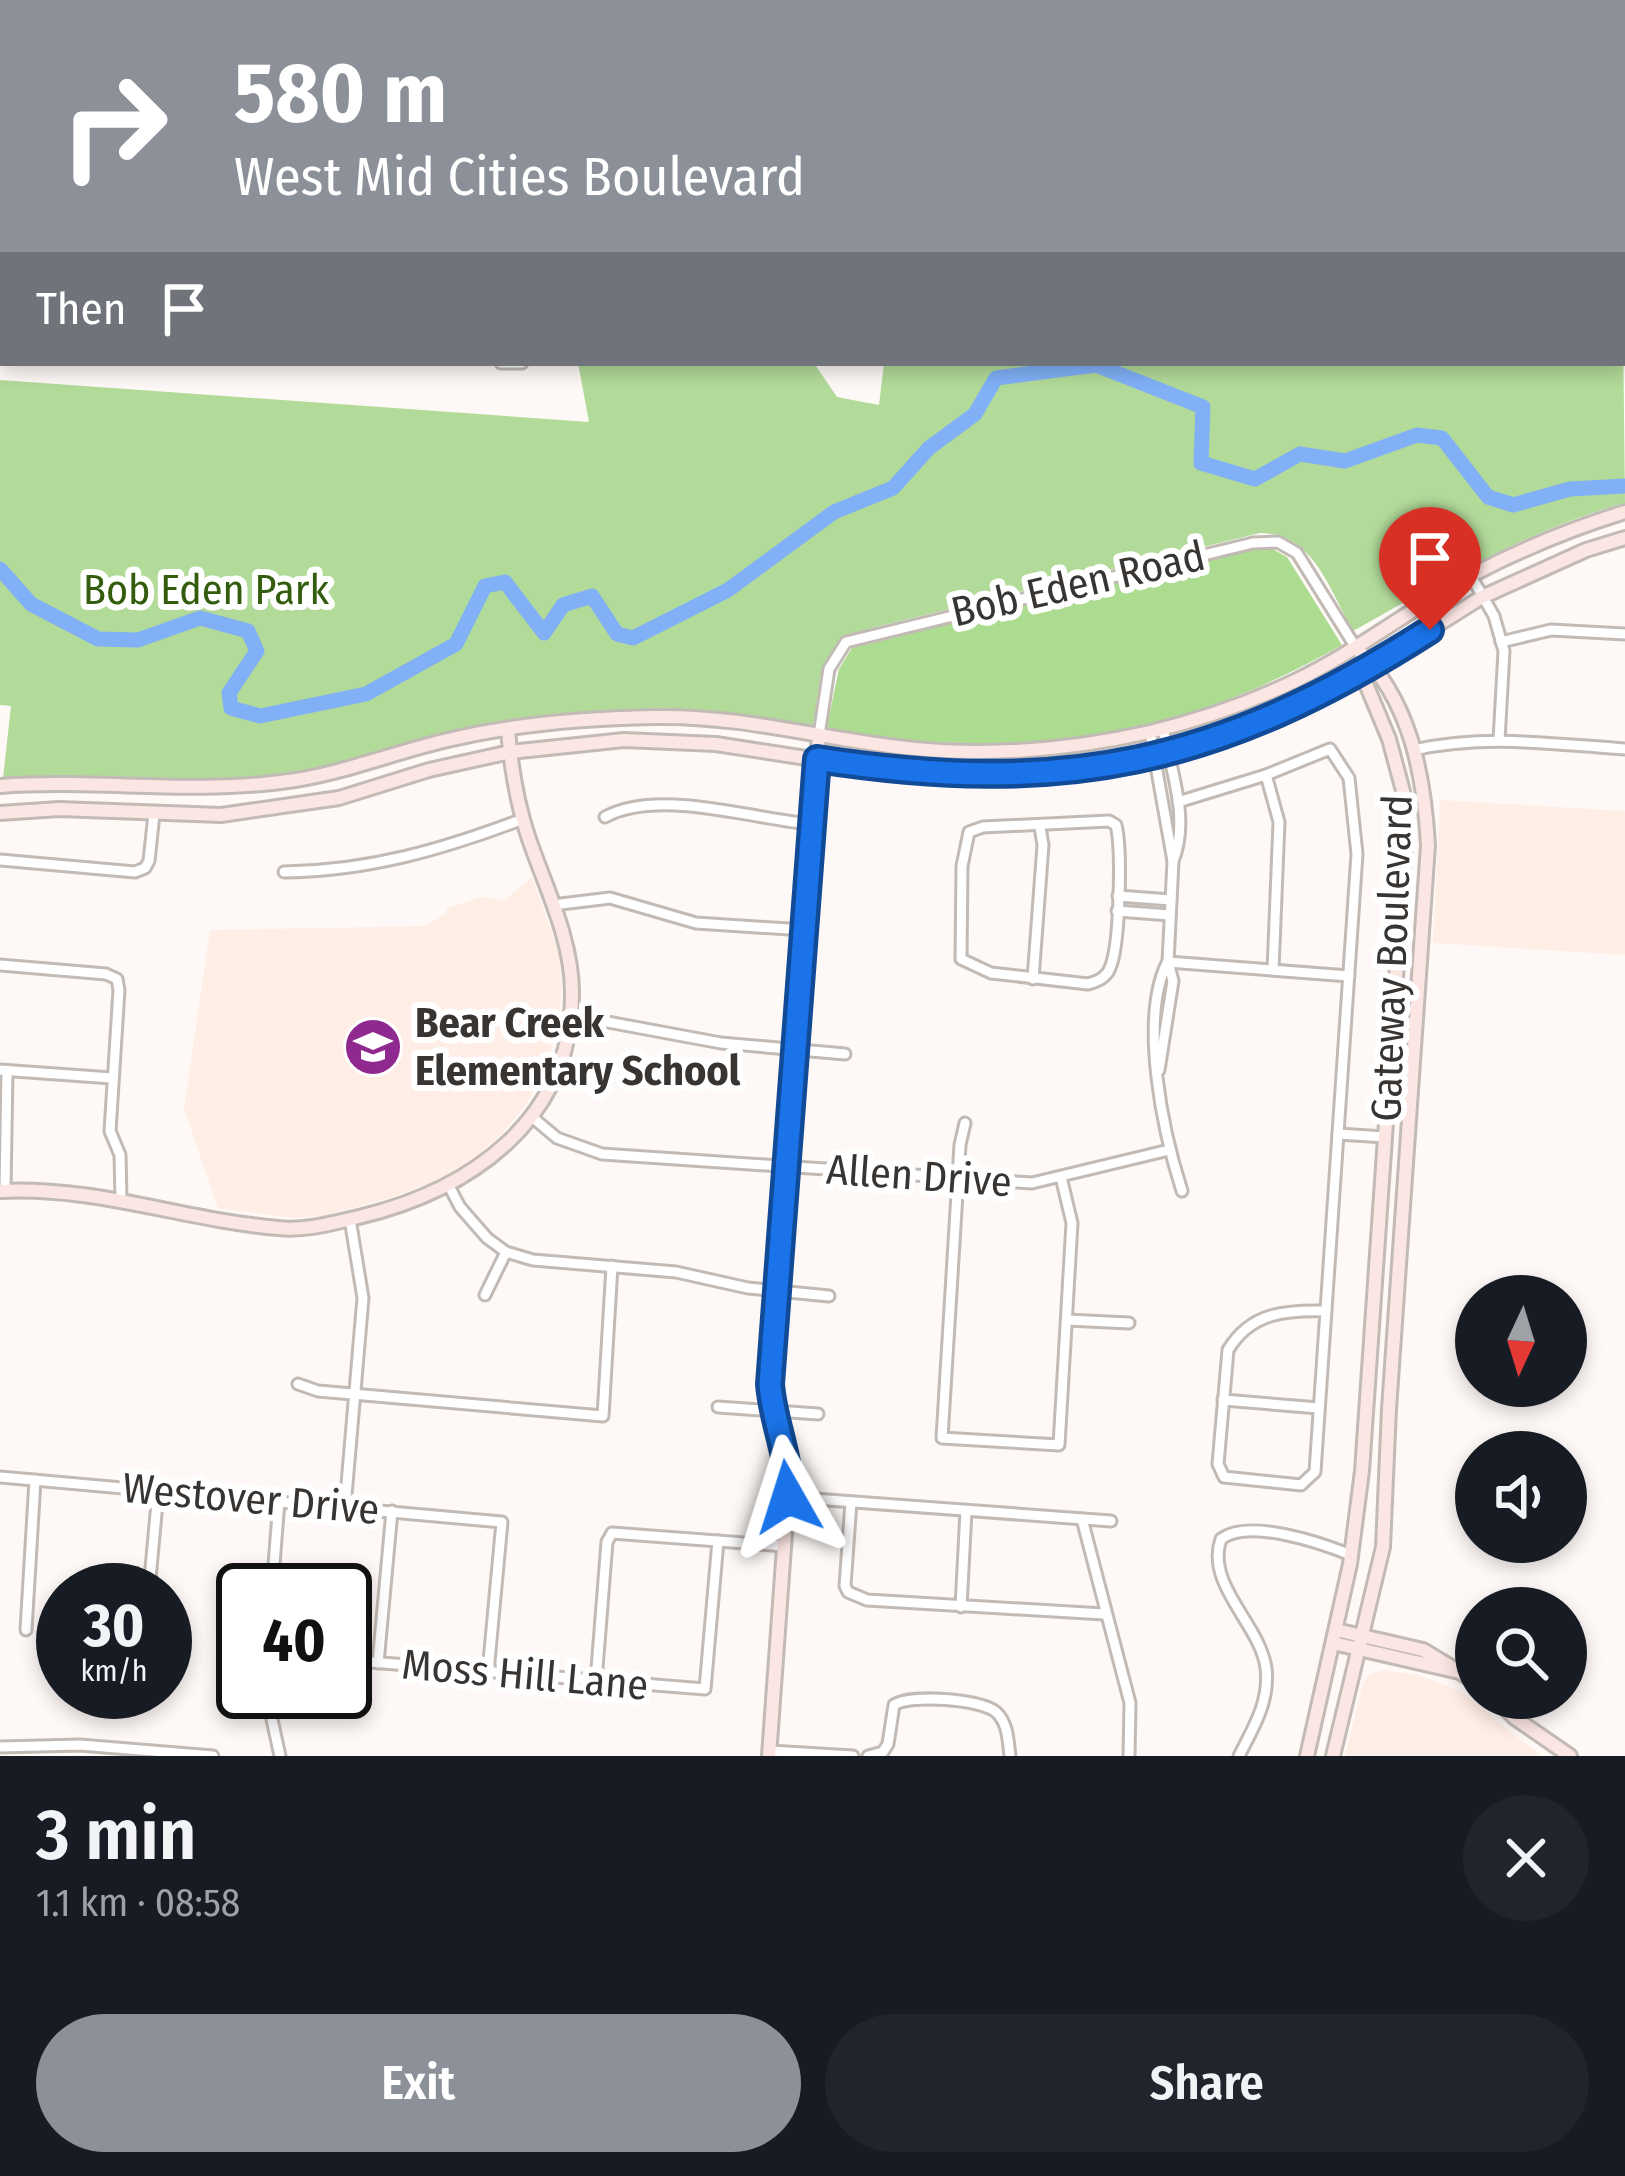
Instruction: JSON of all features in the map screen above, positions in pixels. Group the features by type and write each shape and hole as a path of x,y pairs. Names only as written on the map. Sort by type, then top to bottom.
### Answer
{"street":[{"path":"0,786 221,788 284,782 392,759 446,740 583,720 688,716 918,749 1006,752 1100,742 1249,702 1356,648 1471,576 1556,536 1625,512"},
{"path":"0,813 59,809 220,814 339,798 429,770 510,752 624,740 716,744 890,771 1006,776 1103,767 1233,734 1360,673 1482,597 1586,550 1625,538"},
{"name":"Bob Eden Road","path":"819,735 829,670 846,642 1253,543 1278,542 1297,553 1356,648"},
{"path":"1471,576 1495,616 1501,641 1498,740"},
{"path":"1501,641 1551,630 1625,634"},
{"name":"Gateway Boulevard","path":"1333,1756 1383,1547 1428,845 1425,800 1407,725 1374,665 1356,648"},
{"name":"Gateway Boulevard","path":"1306,1756 1351,1555 1362,1471 1405,847 1403,791 1389,739 1360,673 1356,648"},
{"path":"112,1078 3,1071 2,1190 122,1198 278,1228 306,1228 350,1219 449,1186 491,1158 532,1117 561,1062 570,1015 569,963 512,783 508,730"},
{"path":"1156,730 1178,802 1181,843 1173,861"},
{"path":"819,735 770,1384 772,1413 788,1461 788,1497 769,1753 853,1756"},
{"path":"1414,750 1448,742 1498,740 1625,749"},
{"path":"1178,802 1330,749 1349,778 1357,830 1349,976 1315,1472 1301,1485 1224,1477 1218,1464 1228,1350 1234,1340 1273,1312 1326,1311"},
{"path":"1162,755 1173,861 1168,962 1173,981 1159,1070 1169,1150 1182,1191"},
{"path":"1266,775 1279,822 1273,970"},
{"path":"604,817 634,807 683,806 811,824"},
{"path":"0,860 135,872 149,861 154,814"},
{"path":"284,872 359,867 413,857 523,819"},
{"path":"1108,821 1116,825 1120,840 1112,967 1102,980 1088,984 991,974 961,959 958,952 962,866 969,832 983,827 1040,827 1108,821"},
{"path":"1034,979 1043,845 1040,827"},
{"path":"1118,896 1171,900"},
{"path":"553,905 610,898 696,923 804,930"},
{"path":"1117,911 1170,916"},
{"path":"1168,962 1349,976"},
{"path":"0,965 114,977 119,990 110,1131 120,1155 122,1198"},
{"path":"570,1015 721,1043 845,1054"},
{"name":"Allen Drive","path":"532,1117 557,1138 602,1154 1032,1183 1169,1150"},
{"path":"965,1123 942,1438 1059,1445 1072,1223 1061,1177"},
{"path":"1338,1134 1408,1138"},
{"path":"449,1186 470,1221 506,1252 533,1260 676,1272 778,1292 830,1296"},
{"path":"345,1507 363,1298 350,1219"},
{"path":"485,1295 506,1252"},
{"path":"298,1384 318,1391 603,1416 612,1266"},
{"path":"1067,1320 1130,1324"},
{"path":"1223,1400 1319,1408"},
{"path":"718,1408 818,1414"},
{"name":"Westover Drive","path":"0,1477 502,1522 488,1672"},
{"path":"26,1630 35,1480"},
{"path":"151,1563 158,1492"},
{"path":"788,1497 1111,1521"},
{"path":"274,1563 279,1502"},
{"path":"850,1502 845,1586 851,1594 866,1600 1104,1614"},
{"path":"378,1663 392,1511"},
{"path":"961,1607 966,1511"},
{"path":"1082,1519 1130,1703 1129,1756"},
{"path":"596,1681 607,1542 612,1533 784,1546"},
{"path":"1239,1756 1263,1705 1266,1667 1254,1634 1226,1587 1218,1550 1221,1539 1232,1533 1272,1533 1351,1555"},
{"name":"Moss Hill Lane","path":"372,1662 705,1690 718,1540"},
{"path":"1334,1637 1455,1671"},
{"path":"868,1756 883,1752 888,1744 894,1705 903,1699 984,1705 999,1714 1006,1726 1010,1756"},
{"path":"272,1719 280,1756"},
{"path":"1516,1719 1570,1756"},
{"path":"0,1747 212,1756"}],"shaded area":[{"path":"1440,800 1625,811 1625,955 1433,943"},
{"name":"Bear Creek Elementary School","path":"532,877 559,952 558,1025 546,1069 503,1133 473,1160 434,1182 322,1216 294,1218 218,1208 184,1109 210,930 425,926 447,913 446,908 481,897 505,900"},
{"path":"1384,1670 1418,1675 1455,1689 1455,1719 1495,1719 1541,1756 1345,1756 1363,1683 1370,1674"}],"green space":[{"name":"Bob Eden Park","path":"579,366 816,366 837,397 879,405 884,366 1623,366 1625,503 1519,542 1353,631 1307,553 1279,536 1260,533 872,628 831,655 821,678 813,727 694,712 635,710 539,721 253,782 3,778 11,706 0,705 0,380 589,422"},
{"path":"1269,547 1287,557 1342,645 1279,678 1157,722 1034,742 903,739 833,731 827,726 839,669 855,643 1246,548"}],"waterway":[{"path":"0,569 31,604 98,639 138,640 200,618 248,631 257,651 229,693 231,708 260,716 366,694 456,644 485,586 505,582 544,633 563,605 592,596 617,634 633,638 728,590 834,512 893,488 929,448 975,414 996,378 1088,366"},
{"path":"1099,366 1203,407 1201,463 1255,479 1300,454 1345,461 1417,435 1442,438 1488,497 1513,505 1570,489 1625,486"}],"place":[{"name":"Bear Creek Elementary School","path":"373,1047"}],"route":[{"path":"788,1497 788,1461 772,1413 770,1384 817,759 961,776 1103,767 1233,734 1267,720 1350,679 1430,630"}]}
